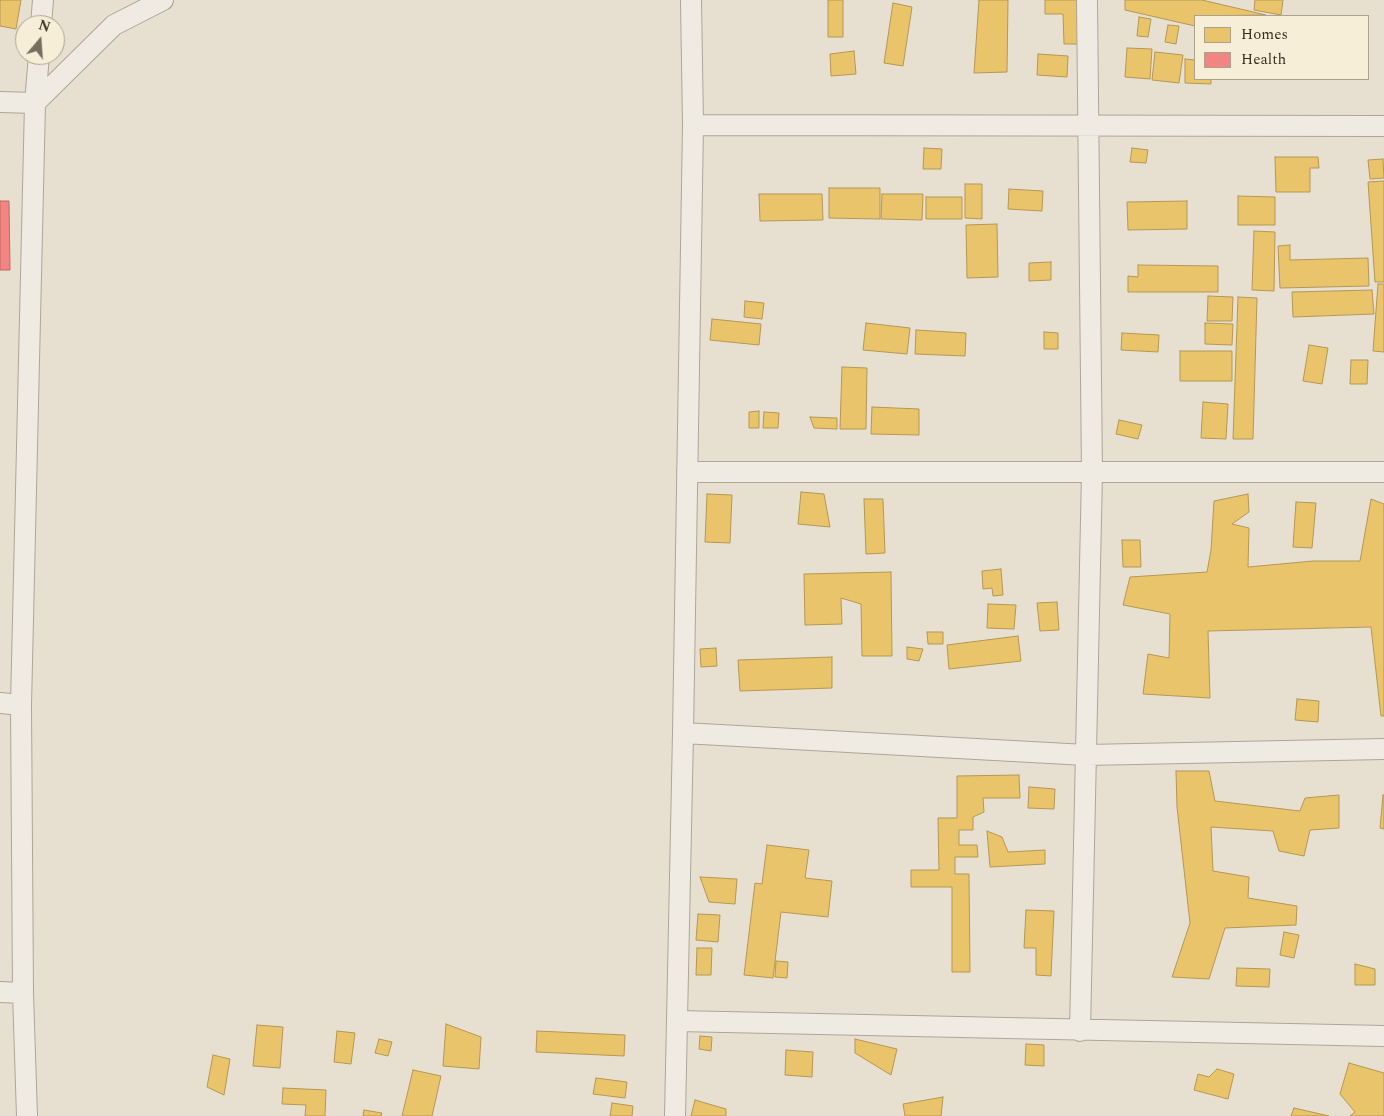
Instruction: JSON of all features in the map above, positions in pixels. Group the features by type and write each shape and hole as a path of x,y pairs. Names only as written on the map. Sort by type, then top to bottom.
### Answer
{"street":[{"path":"42,15 43,0"},
{"path":"0,102 35,103 114,25 163,0"},
{"path":"675,1116 684,733 693,125 691,0"},
{"path":"1080,1030 1092,473 1087,0"},
{"path":"27,1116 23,993 21,705 35,103 38,65"},
{"path":"693,125 1384,126"},
{"path":"687,472 1384,472"},
{"path":"0,703 21,705"},
{"path":"684,733 1086,755 1384,749"},
{"path":"0,992 23,993"},
{"path":"677,1021 1384,1036"}],"building: Homes":[{"path":"0,0 21,0 18,15 15,15 15,29 0,26"},
{"path":"828,0 843,0 843,37 828,37"},
{"path":"979,0 1008,0 1007,72 974,73"},
{"path":"1045,0 1079,0 1080,44 1064,44 1063,14 1045,14"},
{"path":"1125,0 1202,0 1266,15 1194,15 1194,26 1125,10"},
{"path":"1255,0 1283,0 1281,15 1254,10"},
{"path":"893,3 912,7 903,66 884,63"},
{"path":"1139,17 1151,19 1148,37 1137,36"},
{"path":"1168,25 1179,26 1176,44 1165,42"},
{"path":"1127,48 1152,49 1150,79 1125,77"},
{"path":"854,51 856,74 831,76 830,54"},
{"path":"1155,52 1183,55 1179,83 1152,80"},
{"path":"1038,54 1068,56 1067,77 1037,75"},
{"path":"1185,59 1194,60 1194,80 1211,80 1211,84 1185,83"},
{"path":"924,148 942,149 941,169 923,169"},
{"path":"1132,148 1148,150 1146,163 1130,162"},
{"path":"1275,157 1318,157 1319,168 1310,168 1310,192 1276,192"},
{"path":"1383,159 1384,178 1370,179 1368,160"},
{"path":"1384,181 1384,282 1375,282 1368,182"},
{"path":"965,184 982,184 982,219 965,218"},
{"path":"829,188 880,188 880,219 829,218"},
{"path":"1009,189 1043,191 1042,211 1008,209"},
{"path":"759,194 822,194 823,220 760,221"},
{"path":"882,194 923,194 922,220 881,219"},
{"path":"1238,196 1275,197 1275,225 1238,225"},
{"path":"926,197 962,197 962,219 926,219"},
{"path":"1187,201 1187,229 1128,230 1127,202"},
{"path":"997,224 998,277 967,278 966,225"},
{"path":"1254,231 1275,232 1274,291 1252,290"},
{"path":"1290,245 1290,260 1368,258 1369,286 1280,288 1278,246"},
{"path":"1051,262 1051,280 1029,281 1029,263"},
{"path":"1138,265 1218,266 1218,292 1128,292 1128,276 1138,277"},
{"path":"1378,284 1384,284 1384,352 1373,351"},
{"path":"1372,290 1374,314 1293,317 1292,292"},
{"path":"1208,296 1233,297 1232,321 1207,321"},
{"path":"1238,297 1257,298 1253,439 1233,439"},
{"path":"745,301 764,303 762,319 744,317"},
{"path":"712,319 761,324 759,345 710,340"},
{"path":"866,323 910,328 907,354 863,350"},
{"path":"1205,323 1233,324 1232,345 1205,344"},
{"path":"916,330 966,333 965,356 915,354"},
{"path":"1044,332 1058,333 1058,349 1044,349"},
{"path":"1122,333 1159,335 1158,352 1121,350"},
{"path":"1309,345 1328,348 1322,384 1303,381"},
{"path":"1180,351 1232,351 1232,381 1180,381"},
{"path":"1351,360 1368,360 1367,384 1350,384"},
{"path":"842,367 867,368 866,429 840,429"},
{"path":"1203,402 1228,404 1226,439 1201,438"},
{"path":"872,407 919,409 919,435 871,434"},
{"path":"759,411 759,428 749,428 749,412"},
{"path":"764,412 779,413 778,428 763,428"},
{"path":"810,417 837,418 837,429 814,428"},
{"path":"1119,420 1142,425 1138,439 1116,434"},
{"path":"801,492 824,494 830,527 798,524"},
{"path":"707,494 732,495 730,543 705,542"},
{"path":"1248,494 1249,512 1232,524 1249,528 1248,567 1313,561 1360,561 1371,499 1384,504 1384,716 1381,716 1371,627 1208,631 1210,698 1143,694 1148,654 1169,658 1170,614 1123,605 1130,577 1207,572 1211,550 1214,501"},
{"path":"864,499 883,499 885,553 866,554"},
{"path":"1296,502 1316,503 1312,548 1293,547"},
{"path":"1122,540 1140,540 1141,567 1123,567"},
{"path":"1001,569 1003,595 993,596 992,588 983,589 982,571"},
{"path":"891,572 892,656 862,656 861,604 841,598 842,624 805,625 804,574"},
{"path":"1057,602 1059,630 1040,631 1037,603"},
{"path":"988,604 1016,605 1014,629 987,628"},
{"path":"927,632 943,632 943,644 928,644"},
{"path":"1018,636 1021,661 949,669 947,645"},
{"path":"907,647 923,649 919,661 907,659"},
{"path":"716,648 717,666 701,667 700,649"},
{"path":"832,657 832,688 740,691 738,660"},
{"path":"1297,699 1319,701 1318,722 1295,720"},
{"path":"1176,771 1209,771 1215,801 1300,811 1305,798 1339,795 1339,828 1310,830 1304,856 1279,851 1273,831 1211,827 1213,871 1249,877 1248,898 1297,906 1296,925 1225,928 1209,979 1172,977 1190,923 1177,807"},
{"path":"1019,775 1020,798 983,798 984,812 973,817 973,830 959,830 959,845 977,845 978,857 955,857 955,874 969,874 970,972 952,972 952,887 911,887 911,870 939,870 938,818 957,818 957,776"},
{"path":"1029,787 1055,789 1054,809 1028,808"},
{"path":"1384,795 1384,829 1380,828"},
{"path":"987,831 1002,837 1008,852 1045,850 1045,864 990,867"},
{"path":"767,845 809,850 805,878 832,881 828,917 781,912 773,978 744,975 755,883 762,884"},
{"path":"700,877 737,879 735,904 709,902"},
{"path":"1026,910 1054,911 1051,976 1036,975 1036,948 1024,948"},
{"path":"698,914 720,915 718,942 696,940"},
{"path":"1284,932 1299,935 1294,958 1280,955"},
{"path":"697,948 712,948 711,975 696,975"},
{"path":"776,961 788,962 787,978 775,977"},
{"path":"1355,964 1375,969 1375,985 1355,985"},
{"path":"1237,968 1270,969 1269,987 1236,986"},
{"path":"446,1024 481,1037 479,1069 443,1066"},
{"path":"257,1025 283,1027 280,1068 253,1066"},
{"path":"337,1031 355,1033 351,1064 334,1062"},
{"path":"537,1031 625,1035 624,1056 536,1052"},
{"path":"700,1036 712,1037 711,1051 699,1049"},
{"path":"379,1039 392,1042 388,1056 375,1053"},
{"path":"855,1039 897,1049 891,1075 855,1053"},
{"path":"1026,1044 1044,1045 1044,1066 1025,1065"},
{"path":"786,1050 813,1052 812,1077 785,1075"},
{"path":"213,1055 230,1059 224,1095 207,1087"},
{"path":"1349,1063 1384,1073 1384,1116 1350,1116 1355,1112 1340,1094"},
{"path":"1217,1069 1234,1074 1228,1099 1194,1090 1198,1074 1209,1077"},
{"path":"413,1070 441,1076 432,1116 402,1116"},
{"path":"596,1078 627,1082 625,1098 593,1094"},
{"path":"283,1088 326,1090 325,1116 305,1116 306,1105 282,1104"},
{"path":"943,1097 941,1116 905,1116 903,1104"},
{"path":"695,1100 726,1109 726,1116 691,1116"},
{"path":"612,1103 633,1106 632,1116 610,1116"},
{"path":"1294,1108 1329,1116 1291,1116"},
{"path":"364,1110 382,1113 381,1116 363,1116"}],"building: Health":[{"path":"0,201 9,201 10,270 0,270"}]}
